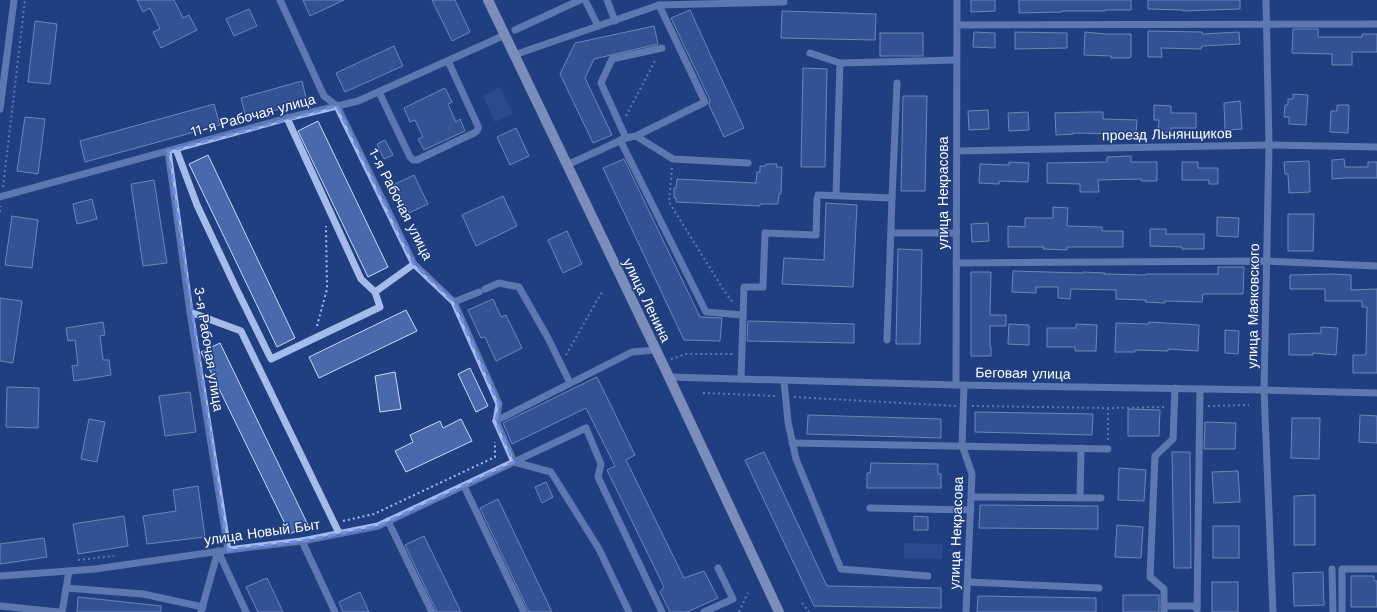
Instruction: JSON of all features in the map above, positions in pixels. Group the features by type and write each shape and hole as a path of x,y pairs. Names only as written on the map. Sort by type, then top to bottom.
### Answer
{"main road":[{"name":"улица Ленина","path":"488,0 779,612"}],"street":[{"path":"0,108 14,0"},
{"name":"1-я Рабочая улица","path":"280,0 324,96 337,106 414,264 454,302 499,404 496,421 514,462"},
{"path":"515,30 580,0"},
{"path":"585,0 598,26"},
{"path":"606,0 615,20"},
{"name":"улица Некрасова","path":"956,385 957,0"},
{"name":"улица Маяковского","path":"1266,0 1269,145 1264,390 1273,612"},
{"path":"514,55 659,5 784,2"},
{"path":"567,165 623,139 636,136 705,102 659,5"},
{"path":"957,25 1377,24"},
{"name":"11-я Рабочая улица","path":"1,196 287,118 358,102 505,35"},
{"path":"662,48 612,59 600,83 621,126 623,139 706,312 743,315"},
{"path":"810,53 840,63 956,60"},
{"path":"379,92 410,157 413,160 417,160 476,132 478,129 448,60"},
{"path":"836,195 840,63"},
{"path":"887,340 897,83"},
{"path":"176,149 197,205 271,359 380,307 376,292 361,279 287,118"},
{"path":"636,136 673,159 748,163"},
{"name":"проезд Льнянщиков","path":"957,151 1269,145 1377,147"},
{"name":"3-я Рабочая улица","path":"168,151 190,312 228,550"},
{"path":"741,380 744,287 763,287 765,233 816,235 818,197 836,195 892,198"},
{"path":"891,234 956,233"},
{"path":"956,262 1267,261 1377,266"},
{"path":"376,292 414,264"},
{"path":"454,302 499,283 519,287 548,338 570,383"},
{"path":"190,312 241,331 339,533"},
{"path":"253,355 266,348"},
{"path":"496,421 632,352 655,350"},
{"name":"Беговая улица","path":"668,377 956,385 1264,390 1377,394"},
{"path":"784,380 788,422 796,459 841,569 928,576"},
{"name":"улица Некрасова","path":"964,385 962,406 962,445 972,474 966,612"},
{"path":"1176,388 1173,439 1155,456 1150,577 1164,589 1164,609 1197,609 1200,389"},
{"name":"улица Новый Быт","path":"0,576 95,569 218,551 302,541 378,526 586,428 601,464 598,476 662,612"},
{"path":"792,443 962,445 1108,449"},
{"path":"1080,448 1080,498"},
{"path":"514,462 551,472 599,549 628,612"},
{"path":"464,486 524,612"},
{"path":"972,497 1101,498"},
{"path":"870,508 971,510"},
{"path":"388,521 432,612"},
{"path":"302,541 336,612"},
{"path":"66,588 143,594 202,610 218,551"},
{"path":"218,551 246,612"},
{"path":"704,612 733,599 718,568"},
{"path":"1332,569 1332,612"},
{"path":"1342,612 1342,569 1377,569"},
{"path":"62,612 69,571"},
{"path":"968,582 1099,588"},
{"path":"0,606 59,612"}],"path":[{"path":"0,212 25,0"},
{"path":"621,126 662,48"},
{"path":"673,159 669,202 723,289 743,315"},
{"path":"313,339 327,289 326,226"},
{"path":"560,365 603,290"},
{"path":"670,359 686,354 742,354"},
{"path":"703,393 962,406 1108,408 1175,407"},
{"path":"1200,406 1249,405"},
{"path":"1108,408 1108,449"},
{"path":"334,523 374,514 495,457 496,421"},
{"path":"739,612 748,593"},
{"path":"802,603 808,612"}],"highlighted area":[{"path":"337,106 414,264 454,302 499,404 496,421 514,462 378,526 302,541 228,550 168,151"}],"shaded area":[{"path":"500,87 513,114 495,122 483,96"},
{"path":"904,543 943,544 942,559 904,558"}],"building":[{"path":"137,0 174,0 183,18 189,15 197,30 161,48 153,32 160,29 150,8 143,12"},
{"path":"303,0 344,0 310,16"},
{"path":"432,0 455,0 470,32 452,41"},
{"path":"971,0 995,0 995,11 971,12"},
{"path":"1019,0 1131,0 1131,10 1019,13"},
{"path":"1148,0 1240,0 1240,9 1183,11 1148,9"},
{"path":"249,9 257,26 234,36 226,19"},
{"path":"690,10 744,128 724,137 709,105 710,100 671,18"},
{"path":"782,11 876,14 875,40 781,38"},
{"path":"35,21 57,24 50,84 28,82"},
{"path":"654,26 658,44 594,59 585,78 612,135 593,143 560,74 575,43"},
{"path":"1293,29 1318,29 1318,37 1362,37 1362,34 1377,34 1377,52 1352,52 1352,65 1332,65 1332,54 1292,53"},
{"path":"1148,31 1202,32 1202,34 1239,32 1240,44 1202,46 1201,49 1161,48 1162,57 1148,57"},
{"path":"974,32 995,33 995,48 973,47"},
{"path":"1015,32 1067,33 1067,48 1015,49"},
{"path":"1085,32 1131,34 1131,57 1111,58 1111,56 1084,55"},
{"path":"880,33 923,33 923,56 880,56"},
{"path":"394,46 403,66 345,92 336,73"},
{"path":"803,68 827,69 825,167 801,167"},
{"path":"302,81 307,102 246,118 241,98"},
{"path":"445,88 452,102 448,104 456,122 460,119 465,131 424,150 418,139 423,137 415,120 410,122 404,108"},
{"path":"1293,94 1308,95 1306,125 1289,124 1289,117 1284,117 1285,105 1288,105 1288,99 1293,99"},
{"path":"903,96 927,96 925,191 901,191"},
{"path":"1240,101 1242,129 1225,130 1224,103"},
{"path":"214,104 220,125 85,162 80,141"},
{"path":"1154,105 1171,106 1171,113 1196,113 1196,128 1171,128 1171,132 1158,132 1159,120 1154,120"},
{"path":"1337,105 1349,105 1348,133 1330,132 1331,111 1337,111"},
{"path":"988,110 989,129 969,130 968,111"},
{"path":"1028,112 1029,130 1009,131 1008,113"},
{"path":"1103,112 1103,119 1137,120 1136,134 1073,133 1056,135 1055,113"},
{"path":"25,117 45,119 38,174 17,171"},
{"path":"318,121 388,267 368,277 298,131"},
{"path":"516,128 529,156 510,165 497,137"},
{"path":"385,140 393,155 384,159 377,144"},
{"path":"208,155 295,338 277,347 189,164"},
{"path":"1131,156 1131,162 1157,162 1157,181 1141,181 1141,179 1098,180 1099,192 1080,192 1080,184 1047,183 1047,163 1107,162 1107,157"},
{"path":"624,159 700,317 722,318 720,341 684,340 603,168"},
{"path":"1344,159 1345,167 1368,167 1368,162 1377,162 1377,178 1332,179 1332,160"},
{"path":"1309,161 1310,192 1289,193 1288,174 1285,174 1284,162"},
{"path":"1009,162 1029,163 1028,182 999,181 999,184 979,183 980,164 1009,165"},
{"path":"1182,162 1198,162 1198,168 1218,168 1218,184 1209,184 1209,180 1182,180"},
{"path":"766,164 777,164 776,167 782,167 781,194 779,194 778,204 760,204 760,206 676,202 676,198 674,198 674,188 676,188 677,179 756,183 757,172 760,172 760,166 766,166"},
{"path":"414,175 428,204 409,213 395,184"},
{"path":"154,180 167,263 143,266 131,184"},
{"path":"503,196 517,226 476,246 462,215"},
{"path":"92,199 97,219 77,224 73,204"},
{"path":"826,203 857,205 853,287 782,284 784,258 824,260"},
{"path":"1053,207 1068,208 1067,226 1102,227 1102,231 1123,231 1123,247 1067,247 1067,250 1043,249 1044,247 1008,247 1008,226 1025,227 1025,218 1053,218"},
{"path":"1288,214 1314,214 1313,251 1288,251"},
{"path":"12,216 38,220 32,268 5,265"},
{"path":"1217,217 1239,218 1238,237 1217,236"},
{"path":"988,223 989,241 972,242 971,224"},
{"path":"1150,229 1166,229 1166,234 1204,234 1204,249 1182,249 1182,247 1150,246"},
{"path":"567,231 582,264 563,273 548,240"},
{"path":"898,249 922,250 920,344 896,344"},
{"path":"1218,267 1244,267 1243,294 1203,294 1202,302 1165,301 1165,303 1145,302 1146,300 1116,299 1116,290 1071,289 1070,299 1058,298 1058,287 1036,287 1036,293 1012,292 1013,271 1146,275 1218,274"},
{"path":"971,272 991,272 990,315 1006,315 1006,326 990,326 991,356 971,356"},
{"path":"1290,275 1351,275 1351,290 1377,289 1377,373 1353,373 1353,355 1366,355 1367,307 1362,307 1362,301 1325,301 1325,289 1290,289"},
{"path":"0,298 22,301 13,363 0,361"},
{"path":"493,299 501,317 506,315 522,348 496,361 485,337 481,338 468,310"},
{"path":"406,310 417,331 319,378 309,357"},
{"path":"748,321 854,324 854,343 747,341"},
{"path":"103,322 105,335 100,336 103,360 109,360 111,375 74,381 72,366 78,365 75,340 68,341 66,328"},
{"path":"1149,322 1199,325 1198,351 1168,349 1168,351 1135,350 1135,352 1115,352 1116,323 1149,324"},
{"path":"1009,324 1029,325 1029,345 1008,344"},
{"path":"1076,324 1097,325 1096,351 1075,351 1075,347 1047,347 1047,328 1076,328"},
{"path":"1321,327 1338,328 1336,355 1313,353 1313,355 1289,355 1289,334 1321,333"},
{"path":"1225,330 1239,331 1238,354 1225,353"},
{"path":"220,343 308,525 290,534 201,352"},
{"path":"470,368 488,406 476,412 458,374"},
{"path":"395,372 401,409 380,412 375,376"},
{"path":"597,377 635,455 626,460 684,578 704,571 718,598 687,612 670,612 660,592 664,587 607,470 615,466 586,408 512,444 503,423"},
{"path":"7,387 39,388 38,428 6,427"},
{"path":"190,392 196,432 165,436 159,396"},
{"path":"1128,409 1160,410 1159,436 1128,436"},
{"path":"975,412 1093,414 1092,435 975,432"},
{"path":"808,415 941,419 941,438 807,434"},
{"path":"1360,415 1377,416 1377,443 1359,442"},
{"path":"1292,418 1320,418 1319,459 1291,458"},
{"path":"89,419 105,422 97,462 81,459"},
{"path":"461,419 472,441 406,472 395,451 413,442 410,435 440,421 443,428"},
{"path":"1205,422 1236,423 1235,449 1204,449"},
{"path":"764,452 827,586 941,588 941,608 814,606 745,460"},
{"path":"1172,452 1190,452 1191,568 1174,568"},
{"path":"871,463 938,464 938,474 941,474 941,488 867,488 867,473 870,473"},
{"path":"1119,468 1146,470 1144,501 1118,500"},
{"path":"1238,471 1240,502 1214,503 1212,472"},
{"path":"546,482 553,497 542,503 535,487"},
{"path":"198,486 205,537 147,544 143,516 176,511 173,490"},
{"path":"1315,495 1315,545 1294,545 1294,496"},
{"path":"498,499 552,612 529,612 480,508"},
{"path":"980,505 1098,506 1098,529 979,528"},
{"path":"124,516 128,546 78,554 73,524"},
{"path":"914,516 928,517 928,530 914,530"},
{"path":"1117,525 1143,527 1141,558 1115,557"},
{"path":"1213,526 1239,526 1239,558 1213,558"},
{"path":"424,536 461,612 437,612 405,545"},
{"path":"44,538 47,557 0,564 0,544"},
{"path":"1323,572 1324,605 1294,606 1293,573"},
{"path":"1351,576 1374,576 1374,581 1377,581 1377,607 1351,607"},
{"path":"267,578 283,612 258,612 246,587"},
{"path":"1212,582 1238,582 1238,612 1212,612"},
{"path":"360,592 369,612 343,612 339,602"},
{"path":"1123,595 1159,595 1159,612 1123,612"},
{"path":"978,596 1096,598 1096,612 977,612"},
{"path":"78,597 161,606 161,612 77,612"}]}
